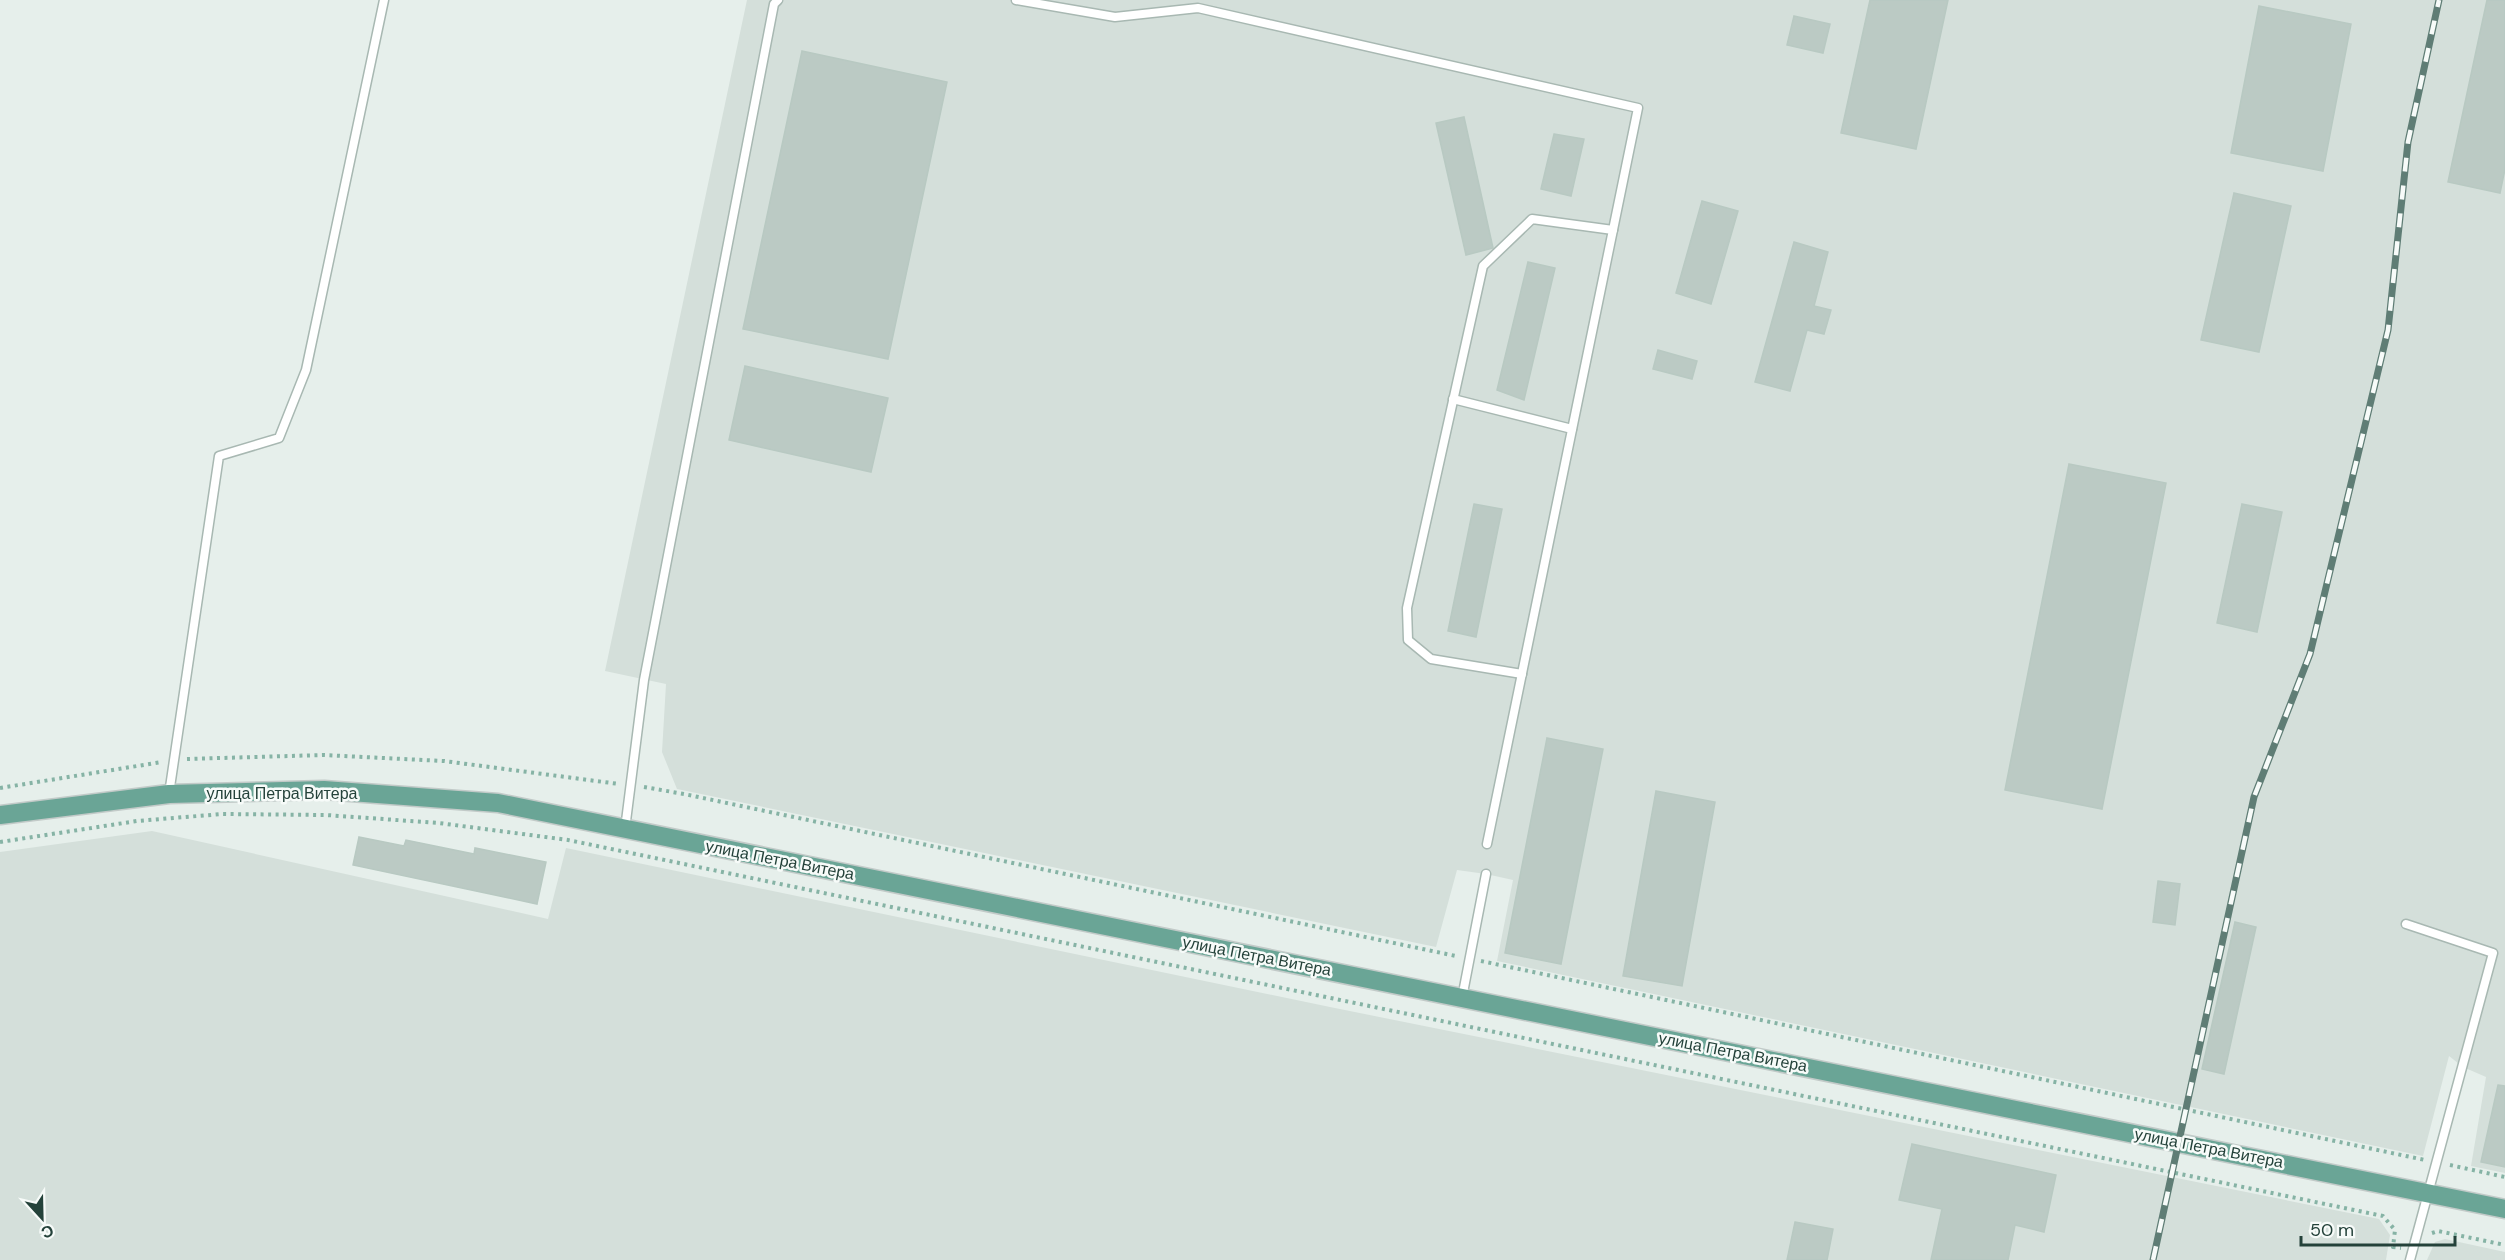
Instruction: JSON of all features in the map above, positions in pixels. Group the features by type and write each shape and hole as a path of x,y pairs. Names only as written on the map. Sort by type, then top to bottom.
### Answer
{"main road":[{"name":"улица Петра Витера","path":"0,815 169,794 324,790 498,803 2505,1209"}],"lane":[{"path":"169,794 219,456 279,438 306,370 384,0"},
{"path":"625,829 647,668 774,4 778,0"},
{"path":"1016,0 1115,17 1198,8 1638,108 1487,844"},
{"path":"1522,674 1431,660 1408,640 1407,608 1483,266 1532,219 1613,230"},
{"path":"1453,399 1572,429"},
{"path":"1462,998 1486,874"},
{"path":"2406,924 2493,952 2411,1255"}],"path":[{"path":"0,788 173,760 323,755 444,761 631,785 684,794 2505,1177"},
{"path":"0,842 137,821 222,814 326,815 439,823 568,840 2383,1216 2395,1230 2393,1247 2411,1255 2417,1252 2424,1235 2438,1231 2505,1245"}],"shaded area":[{"path":"747,0 2505,0 2505,1173 2471,1166 2486,1077 2463,1067 2449,1056 2423,1156 1497,961 1513,880 1486,874 1457,870 1436,947 677,789 662,752 666,684 605,671"},
{"path":"152,831 548,919 566,848 1330,1007 2379,1219 2390,1235 2386,1260 0,1260 0,852"},
{"path":"2445,1239 2505,1252 2505,1260 2427,1260 2435,1242"}],"building":[{"path":"1870,0 1948,0 1916,149 1841,133"},
{"path":"2487,0 2505,0 2505,169 2500,193 2448,182"},
{"path":"2259,6 2351,24 2323,171 2231,153"},
{"path":"1794,16 1830,24 1823,53 1787,45"},
{"path":"802,51 947,82 888,359 743,329"},
{"path":"1464,117 1493,248 1466,255 1436,123"},
{"path":"1554,134 1584,139 1571,196 1541,189"},
{"path":"2234,193 2291,206 2259,352 2201,340"},
{"path":"1702,201 1738,211 1711,304 1676,293"},
{"path":"1794,242 1828,252 1814,306 1831,310 1824,334 1807,330 1790,391 1755,382"},
{"path":"1528,262 1555,268 1524,400 1497,390"},
{"path":"1658,350 1697,361 1692,379 1653,369"},
{"path":"745,366 888,398 871,472 729,440"},
{"path":"2069,464 2166,483 2102,809 2005,790"},
{"path":"1474,504 1502,509 1476,637 1448,631"},
{"path":"2242,504 2282,512 2257,632 2217,623"},
{"path":"1547,738 1603,749 1561,964 1505,953"},
{"path":"1656,791 1715,802 1682,986 1623,976"},
{"path":"359,837 404,846 406,840 474,854 475,848 546,862 537,904 353,865"},
{"path":"2158,881 2180,884 2175,925 2153,922"},
{"path":"2235,922 2256,927 2224,1074 2202,1069"},
{"path":"2498,1085 2505,1086 2505,1167 2481,1162"},
{"path":"1912,1144 2056,1175 2044,1232 2015,1225 2008,1260 1931,1260 1942,1209 1899,1200"},
{"path":"1795,1222 1833,1229 1827,1260 1787,1260"}],"railway":[{"path":"2153,1260 2254,797 2310,654 2388,330 2408,142 2439,0"}]}
